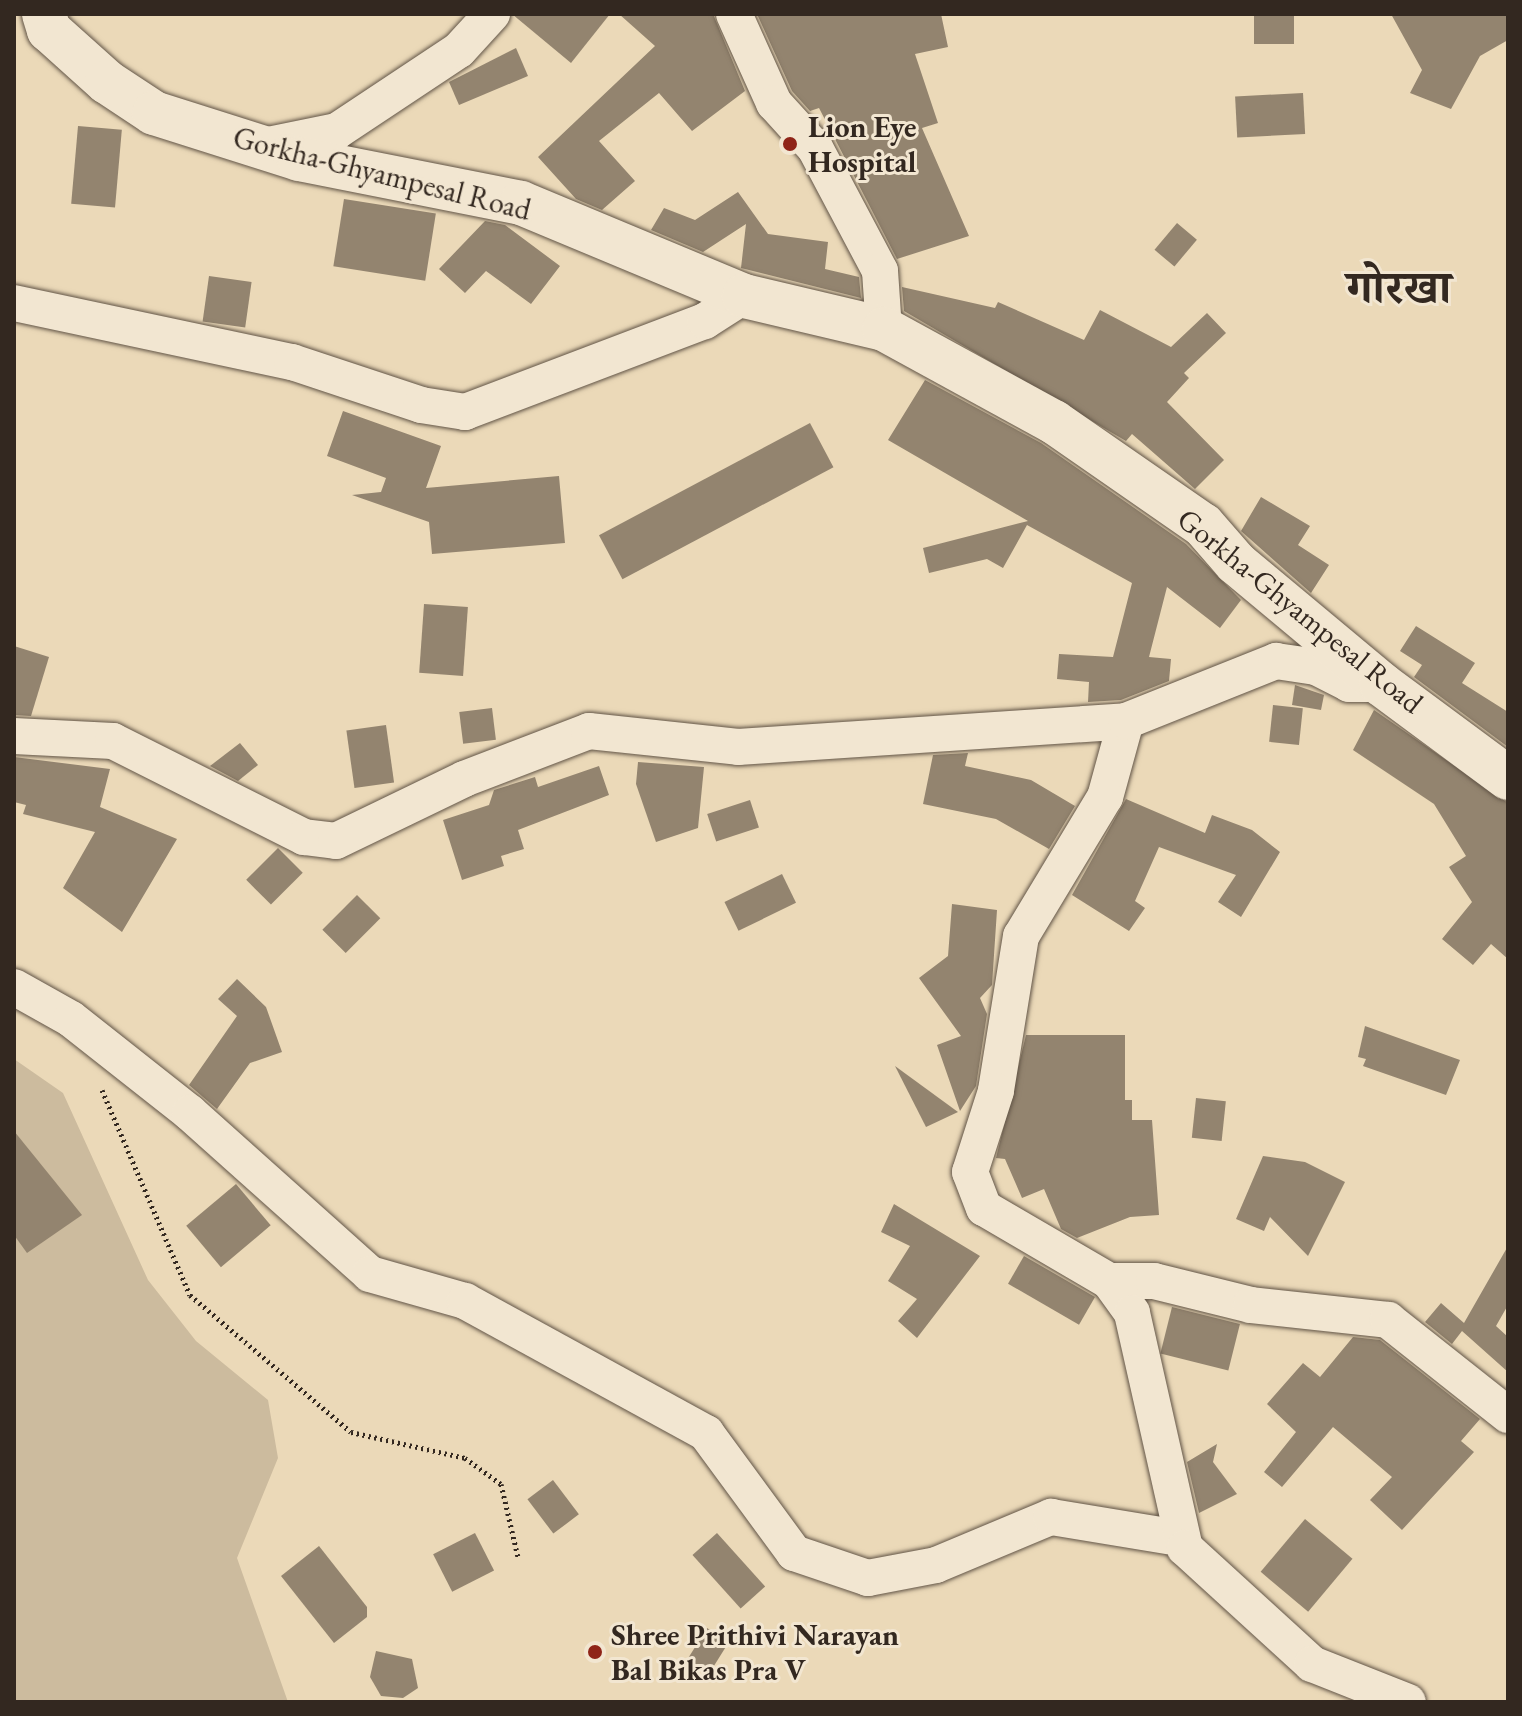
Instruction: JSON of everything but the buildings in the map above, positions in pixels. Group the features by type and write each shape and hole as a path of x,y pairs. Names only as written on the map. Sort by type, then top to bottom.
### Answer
{"street":[{"name":"Gorkha-Ghyampesal Road","path":"44,14 49,30 107,82 154,113 259,147 521,203 744,296 884,329 1054,422 1203,525 1236,563 1381,684 1508,778"},
{"path":"259,147 337,131 459,50 492,14"},
{"path":"734,14 774,103 815,148 880,271 884,329"},
{"path":"14,303 292,362 421,405 465,412 705,321 744,296"},
{"path":"14,736 113,741 304,837 336,841 464,779 589,731 738,747 1126,721 1276,661 1316,667 1349,684 1381,684"},
{"path":"1126,721 1105,797 1021,936 996,1091 970,1172 984,1208 1109,1281 1132,1313 1147,1365 1179,1538"},
{"path":"14,987 71,1019 190,1113 370,1274 465,1301 706,1433 794,1553 868,1578 936,1565 1051,1517 1179,1538 1312,1664 1408,1702"},
{"path":"1109,1281 1154,1281 1251,1305 1388,1320 1508,1415"}],"path":[{"path":"96,1077 190,1295 351,1432 465,1458 501,1484 518,1557"}],"shaded area":[{"path":"14,1059 63,1093 148,1280 196,1341 268,1400 278,1458 237,1558 288,1702 14,1702"}],"place":[{"name":"Lion Eye Hospital","path":"790,144"},
{"name":"Shree Prithivi Narayan Bal Bikas Pra V","path":"595,1652"}],"district":[{"name":"गोरखा","path":"1399,287"}]}
